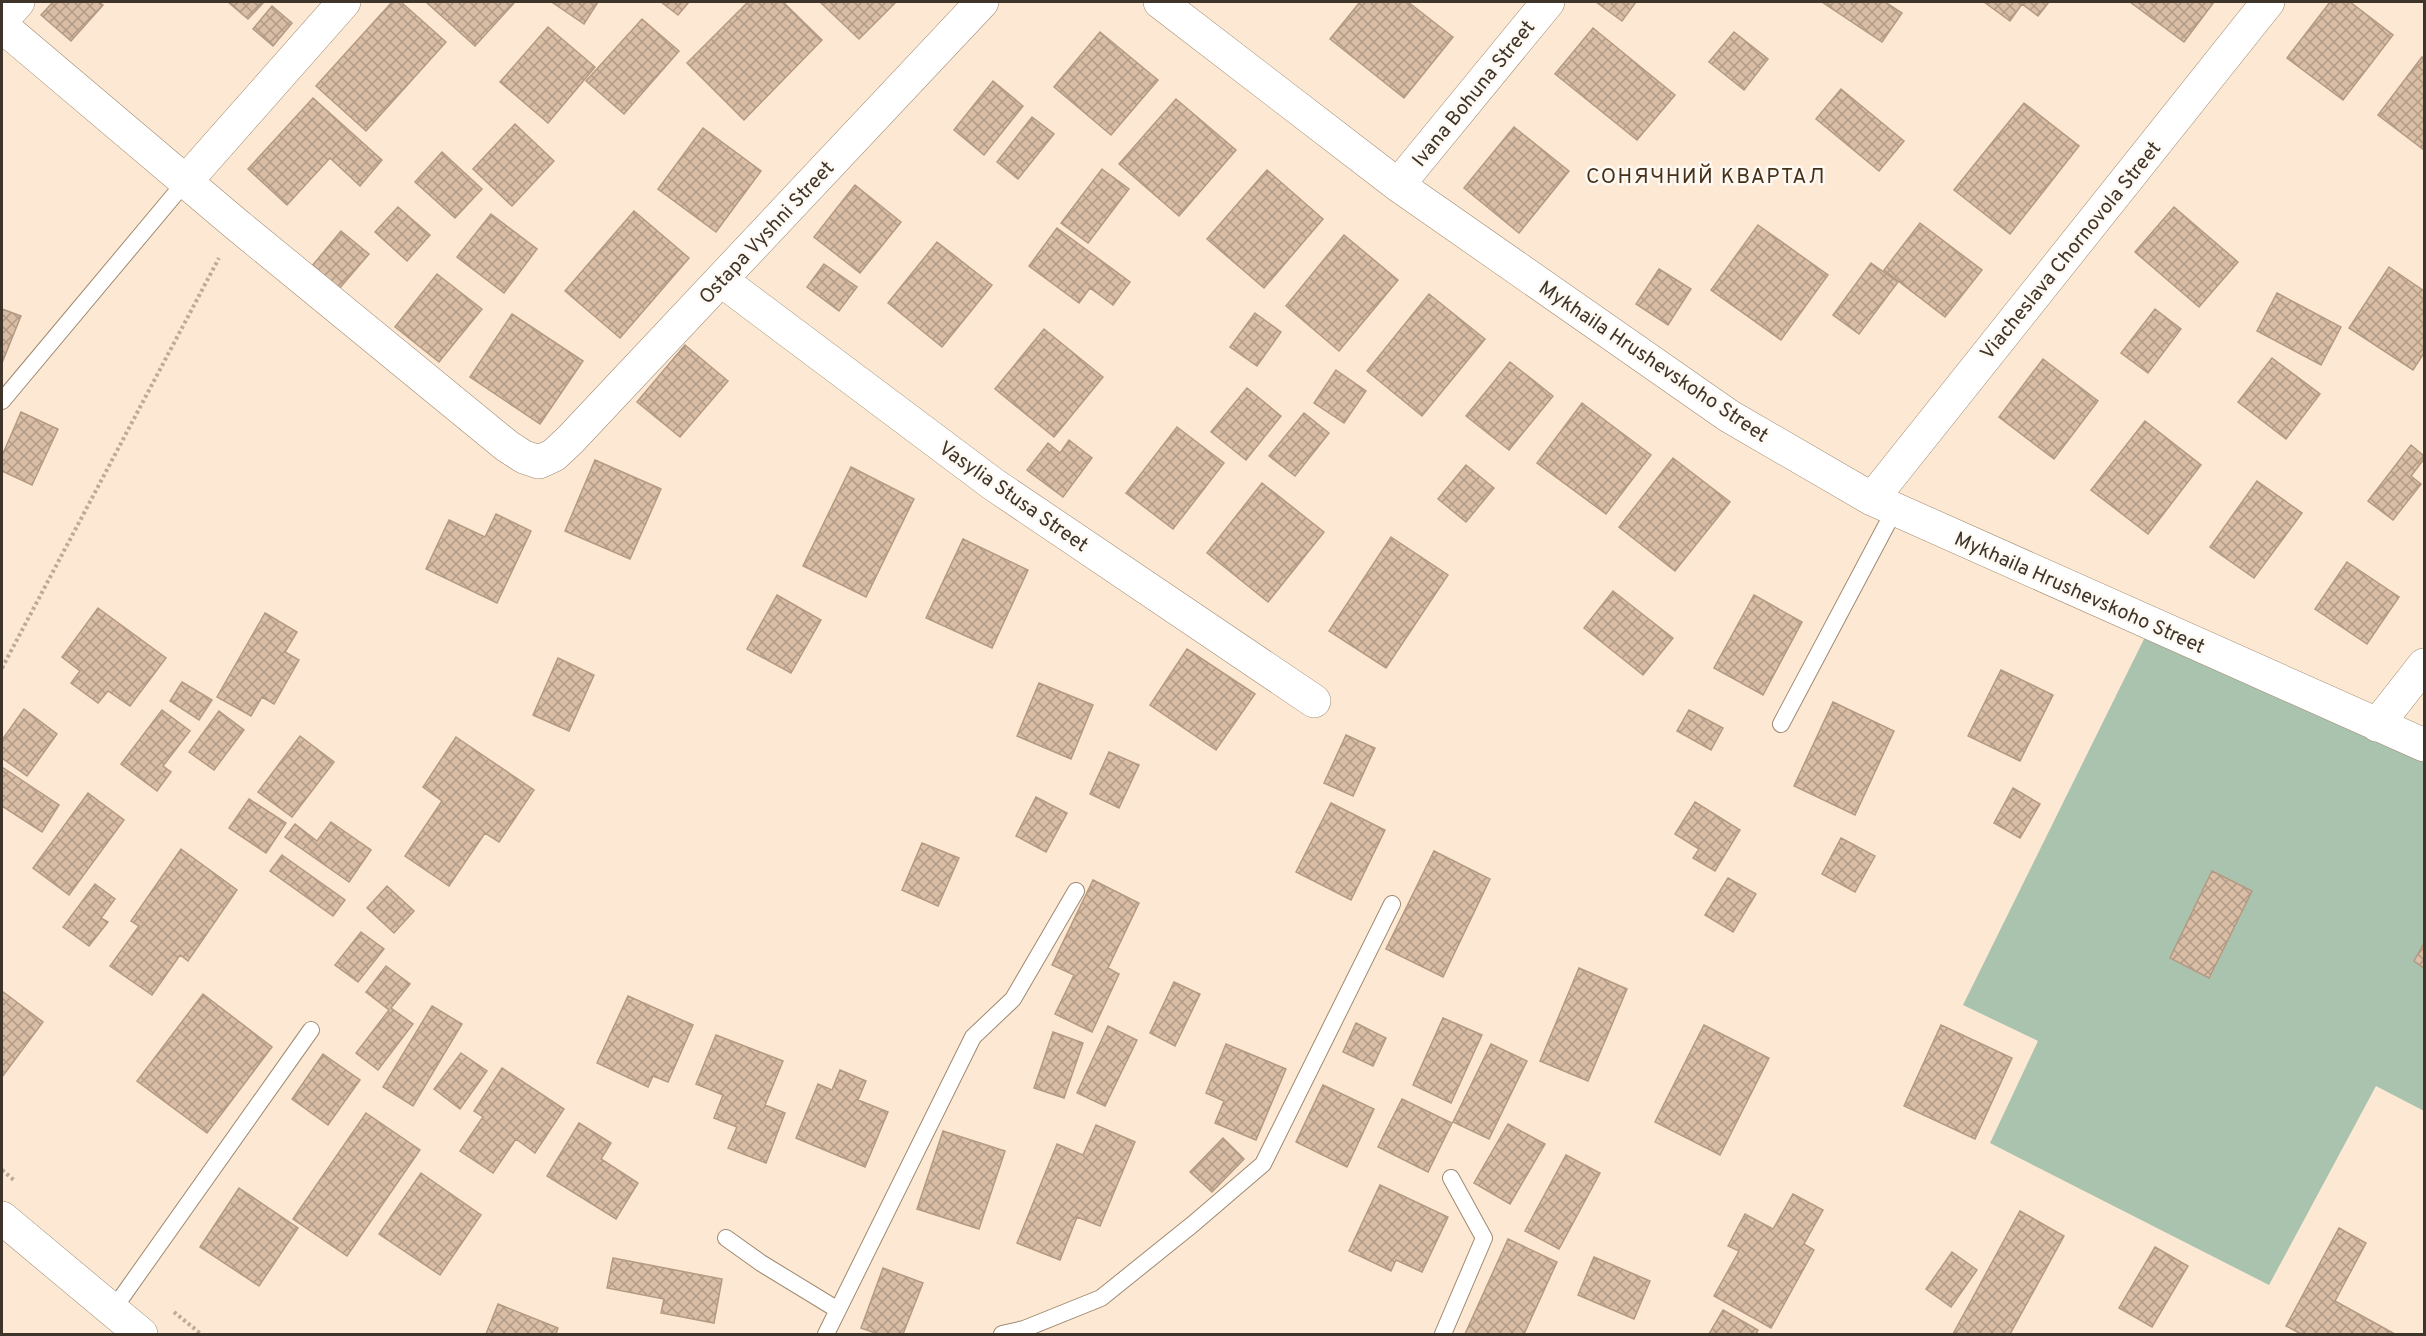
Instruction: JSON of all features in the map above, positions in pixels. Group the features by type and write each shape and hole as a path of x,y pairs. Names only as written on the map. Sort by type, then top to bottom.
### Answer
{"street":[{"path":"2,20 18,2"},
{"path":"186,181 344,2"},
{"name":"Ostapa Vyshni Street","path":"236,224 507,446 532,461 547,460 570,440 982,2"},
{"name":"Mykhaila Hrushevskoho Street","path":"1160,2 1398,185 1729,416 1883,504 2424,745"},
{"name":"Ivana Bohuna Street","path":"1398,185 1548,2"},
{"name":"Viacheslava Chornovola Street","path":"1883,504 2268,2"},
{"path":"2,26 236,224"},
{"name":"Vasylia Stusa Street","path":"720,280 993,484 1314,702"},
{"path":"2377,725 2424,665"},
{"path":"2,1218 141,1335"}],"lane":[{"path":"2,401 186,181"},
{"path":"1781,724 1883,504"},
{"path":"826,1335 973,1037 1013,999 1076,891"},
{"path":"1002,1335 1024,1329 1101,1298 1263,1164 1392,904"},
{"path":"112,1311 312,1030"},
{"path":"1443,1335 1484,1238 1451,1178"},
{"path":"726,1238 760,1263 838,1310"}],"path":[{"path":"2,668 236,224"}],"green space":[{"path":"2146,635 2424,762 2424,1111 2376,1086 2269,1285 1990,1143 2038,1041 1963,1005"}],"building":[{"path":"53,2 99,2 103,5 71,41 41,15"},
{"path":"228,2 264,2 248,19"},
{"path":"392,2 401,2 446,42 366,131 316,86"},
{"path":"426,2 515,2 475,46"},
{"path":"554,2 598,2 584,24"},
{"path":"661,2 689,2 678,15"},
{"path":"748,2 783,2 822,40 744,120 687,63"},
{"path":"820,2 896,2 859,39"},
{"path":"1360,2 1408,2 1453,37 1404,98 1330,39"},
{"path":"1596,2 1636,2 1622,21"},
{"path":"1822,2 1885,2 1902,13 1882,42"},
{"path":"1984,2 2049,2 2038,16 2022,4 2010,21"},
{"path":"2130,2 2214,2 2184,42"},
{"path":"2330,2 2350,2 2393,35 2343,100 2287,58"},
{"path":"272,6 292,23 273,46 253,29"},
{"path":"642,19 679,51 624,114 586,81"},
{"path":"548,27 595,67 548,123 500,82"},
{"path":"1593,28 1675,95 1637,140 1555,74"},
{"path":"1100,32 1158,80 1111,135 1054,87"},
{"path":"1734,32 1768,59 1744,90 1709,62"},
{"path":"2422,57 2424,59 2424,150 2378,115"},
{"path":"993,81 1023,106 984,155 954,130"},
{"path":"1841,89 1904,141 1879,171 1816,119"},
{"path":"313,98 382,160 360,186 330,158 287,205 248,169"},
{"path":"1176,99 1236,150 1179,216 1119,164"},
{"path":"2024,103 2079,146 2010,234 1954,190"},
{"path":"1032,117 1054,134 1018,179 997,162"},
{"path":"515,124 554,161 512,206 473,169"},
{"path":"1514,127 1569,171 1519,233 1464,188"},
{"path":"703,128 761,171 716,232 658,189"},
{"path":"442,152 482,189 455,218 415,182"},
{"path":"1102,169 1129,189 1088,243 1061,223"},
{"path":"1267,170 1323,219 1264,288 1207,239"},
{"path":"855,185 901,222 860,273 814,237"},
{"path":"398,207 430,235 407,261 375,232"},
{"path":"2174,207 2238,262 2199,307 2135,252"},
{"path":"634,211 689,258 620,338 565,291"},
{"path":"491,214 537,249 504,293 457,257"},
{"path":"1920,223 1982,270 1945,317 1884,270"},
{"path":"1758,225 1828,275 1781,340 1711,290"},
{"path":"1057,228 1130,282 1113,305 1090,288 1079,303 1029,266"},
{"path":"341,231 369,254 339,289 312,266"},
{"path":"1344,235 1398,280 1339,351 1286,306"},
{"path":"937,242 992,285 942,347 888,303"},
{"path":"1871,263 1898,282 1859,334 1833,315"},
{"path":"824,264 857,287 839,311 807,287"},
{"path":"2389,267 2424,291 2424,353 2413,370 2349,328"},
{"path":"1659,269 1691,289 1668,325 1636,304"},
{"path":"437,274 482,309 439,362 395,327"},
{"path":"2277,293 2341,327 2321,365 2257,331"},
{"path":"1429,294 1485,339 1422,416 1367,371"},
{"path":"2,309 21,316 2,363"},
{"path":"2155,309 2181,329 2148,373 2121,353"},
{"path":"1255,313 1281,332 1257,366 1230,347"},
{"path":"512,314 583,361 540,424 470,377"},
{"path":"1044,329 1103,377 1054,437 995,389"},
{"path":"685,345 728,381 680,437 637,402"},
{"path":"2272,358 2320,394 2286,439 2238,402"},
{"path":"2043,359 2098,401 2054,459 1999,417"},
{"path":"1510,362 1553,396 1509,450 1466,416"},
{"path":"1336,370 1366,391 1344,423 1314,403"},
{"path":"1247,388 1281,416 1246,460 1211,432"},
{"path":"1582,403 1651,455 1606,514 1537,463"},
{"path":"21,412 58,429 32,485 2,471 2,456"},
{"path":"1304,413 1329,433 1295,476 1269,456"},
{"path":"2145,421 2201,465 2148,534 2091,490"},
{"path":"1177,427 1224,463 1173,529 1126,493"},
{"path":"1069,440 1092,458 1063,497 1027,470 1048,443 1060,453"},
{"path":"2411,445 2424,456 2411,476 2421,484 2393,520 2368,501"},
{"path":"1673,458 1730,502 1675,571 1619,527"},
{"path":"595,460 661,489 630,559 565,531"},
{"path":"1466,465 1494,488 1466,522 1438,499"},
{"path":"851,467 914,499 866,597 803,566"},
{"path":"2257,481 2302,513 2254,578 2210,547"},
{"path":"1262,483 1324,532 1268,602 1207,553"},
{"path":"496,514 531,531 497,603 426,569 449,520 485,537"},
{"path":"1391,537 1448,575 1386,668 1329,631"},
{"path":"963,539 1028,570 992,648 926,618"},
{"path":"2347,562 2399,597 2367,644 2315,609"},
{"path":"1613,591 1673,638 1643,675 1584,628"},
{"path":"777,595 821,620 791,673 747,649"},
{"path":"1754,595 1802,622 1763,695 1714,668"},
{"path":"98,608 166,658 130,706 108,691 98,703 71,683 80,671 62,657"},
{"path":"265,613 297,632 285,652 299,660 274,704 262,697 251,716 217,697"},
{"path":"1187,649 1255,694 1216,750 1150,705"},
{"path":"558,658 594,675 569,731 533,715"},
{"path":"2001,670 2053,695 2020,761 1968,736"},
{"path":"182,682 212,700 199,720 170,701"},
{"path":"1039,683 1093,705 1071,759 1017,736"},
{"path":"1833,702 1894,731 1855,815 1794,786"},
{"path":"24,709 57,734 27,776 2,758 2,740"},
{"path":"162,710 190,731 163,766 171,772 157,791 121,764"},
{"path":"1689,710 1723,728 1711,750 1677,731"},
{"path":"219,711 244,730 214,770 189,752"},
{"path":"1346,735 1375,748 1353,796 1324,783"},
{"path":"300,736 334,762 292,817 258,792"},
{"path":"456,737 534,790 499,842 485,833 449,886 405,856 442,801 423,787"},
{"path":"1109,752 1139,765 1119,808 1090,794"},
{"path":"2,767 59,805 42,832 2,806"},
{"path":"2013,788 2040,804 2020,838 1994,823"},
{"path":"88,793 124,820 69,895 33,868"},
{"path":"1036,797 1067,813 1046,852 1016,836"},
{"path":"249,799 286,823 266,853 229,828"},
{"path":"1695,802 1740,830 1715,871 1693,858 1699,849 1675,834"},
{"path":"1331,803 1385,830 1351,900 1296,872"},
{"path":"331,822 371,850 349,882 285,837 295,824 317,841"},
{"path":"1841,838 1875,856 1855,892 1822,874"},
{"path":"922,843 959,858 938,906 902,890"},
{"path":"181,849 237,890 188,961 180,955 152,995 110,966 139,926 131,921"},
{"path":"1434,851 1490,879 1443,977 1386,949"},
{"path":"282,855 345,900 333,916 270,871"},
{"path":"2212,871 2252,891 2209,978 2170,958"},
{"path":"1728,878 1756,894 1733,932 1705,915"},
{"path":"1093,880 1139,903 1108,968 1119,974 1092,1032 1055,1014 1074,975 1052,965"},
{"path":"95,884 115,899 101,918 108,922 89,946 63,927"},
{"path":"387,886 414,911 394,933 367,908"},
{"path":"361,932 384,949 358,982 335,965"},
{"path":"2424,943 2424,968 2414,961"},
{"path":"386,966 410,984 391,1008 413,1024 378,1070 356,1053 389,1010 366,992"},
{"path":"1579,968 1627,989 1588,1081 1540,1061"},
{"path":"1174,982 1200,994 1175,1046 1150,1033"},
{"path":"2,991 43,1022 2,1077"},
{"path":"203,994 272,1047 207,1133 137,1081"},
{"path":"628,996 693,1025 668,1082 653,1076 648,1087 597,1063"},
{"path":"432,1006 462,1024 413,1106 383,1087"},
{"path":"1443,1018 1482,1035 1451,1103 1413,1085"},
{"path":"1356,1023 1386,1038 1373,1066 1343,1052"},
{"path":"1704,1025 1769,1058 1720,1155 1655,1122"},
{"path":"1941,1025 2012,1058 1975,1139 1904,1106"},
{"path":"1108,1026 1137,1040 1105,1106 1077,1093"},
{"path":"1053,1032 1083,1043 1064,1098 1034,1088"},
{"path":"716,1035 783,1061 765,1105 785,1113 766,1163 728,1148 737,1127 714,1118 723,1095 696,1084"},
{"path":"1226,1044 1286,1069 1256,1140 1215,1123 1224,1101 1206,1093"},
{"path":"1491,1044 1527,1061 1489,1139 1453,1122"},
{"path":"461,1053 487,1071 460,1109 434,1089"},
{"path":"323,1054 360,1080 328,1125 292,1099"},
{"path":"502,1068 564,1109 535,1153 516,1139 493,1173 460,1151 483,1117 474,1111"},
{"path":"840,1070 866,1081 858,1100 888,1112 865,1167 796,1138 818,1084 832,1090"},
{"path":"1323,1085 1374,1109 1347,1167 1296,1142"},
{"path":"1402,1099 1452,1123 1428,1172 1378,1147"},
{"path":"366,1113 420,1150 347,1256 293,1219"},
{"path":"579,1123 611,1143 601,1159 638,1183 616,1219 547,1176"},
{"path":"1508,1124 1545,1144 1510,1204 1474,1183"},
{"path":"1096,1125 1135,1142 1100,1226 1077,1217 1060,1260 1017,1243 1057,1144 1083,1155"},
{"path":"943,1131 1005,1151 979,1229 917,1209"},
{"path":"1223,1138 1244,1159 1212,1192 1190,1172"},
{"path":"1566,1155 1600,1173 1559,1249 1525,1231"},
{"path":"421,1173 481,1215 440,1275 379,1234"},
{"path":"1380,1185 1448,1217 1422,1272 1396,1260 1391,1271 1349,1251"},
{"path":"239,1188 298,1228 259,1286 200,1247"},
{"path":"1793,1194 1823,1210 1804,1244 1814,1250 1771,1328 1714,1296 1739,1251 1728,1246 1745,1214 1773,1229"},
{"path":"2020,1211 2064,1236 2010,1334 1953,1334"},
{"path":"2339,1228 2366,1243 2335,1301 2392,1334 2301,1334 2286,1326"},
{"path":"1508,1239 1557,1262 1524,1334 1465,1334"},
{"path":"2155,1247 2188,1266 2152,1327 2119,1308"},
{"path":"1952,1252 1977,1270 1951,1307 1926,1289"},
{"path":"1594,1257 1650,1281 1634,1319 1578,1295"},
{"path":"613,1258 722,1279 714,1323 661,1313 664,1299 607,1288"},
{"path":"883,1268 923,1283 903,1334 878,1334 861,1328"},
{"path":"498,1304 558,1328 556,1334 486,1334"},
{"path":"1723,1310 1758,1330 1756,1334 1709,1334"}],"district":[{"name":"СОНЯЧНИЙ КВАРТАЛ","path":"1706,176"}]}
